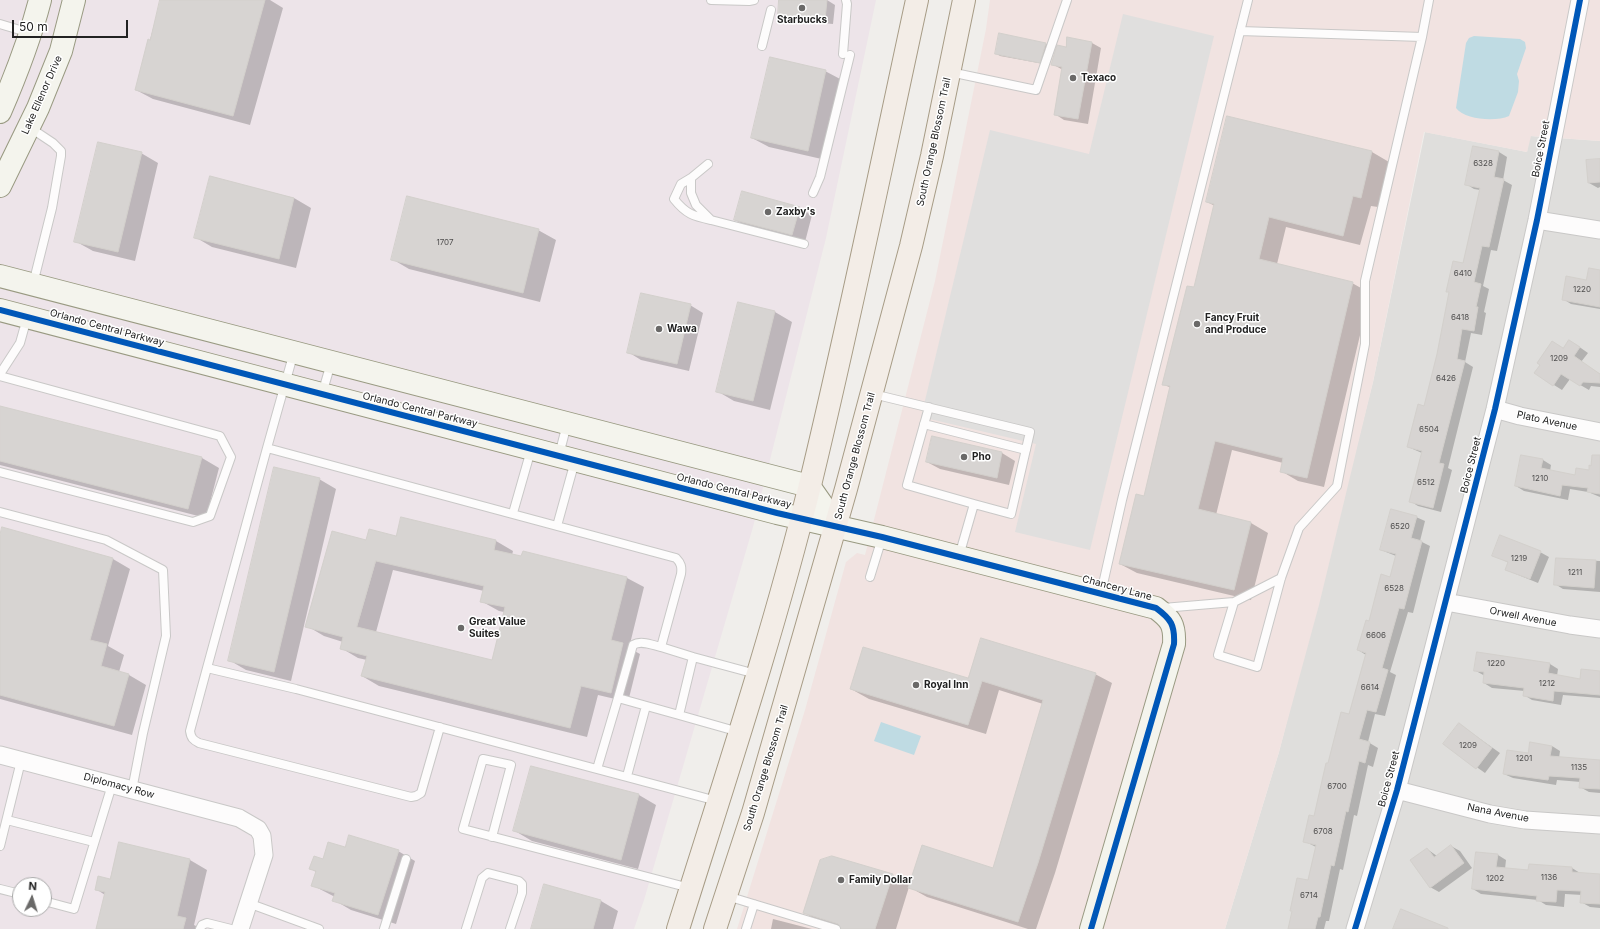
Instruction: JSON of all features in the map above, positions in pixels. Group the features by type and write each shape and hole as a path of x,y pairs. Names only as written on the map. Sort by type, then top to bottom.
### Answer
{"main road":[{"path":"678,929 757,674 801,518 855,292 917,0"},
{"name":"South Orange Blossom Trail","path":"715,929 753,814 837,526 911,246 964,0"}],"street":[{"path":"0,112 13,84 31,34 40,0"},
{"name":"Lake Ellenor Drive","path":"0,186 29,127 61,51 74,0"},
{"name":"Boice Street","path":"1355,929 1397,790 1495,409 1537,220 1580,0"},
{"path":"31,34 61,51"},
{"path":"1537,220 1600,230"},
{"path":"0,276 809,486 837,526"},
{"name":"Orlando Central Parkway","path":"0,310 567,459 837,526"},
{"name":"Plato Avenue","path":"1495,409 1520,416 1600,432"},
{"name":"Chancery Lane","path":"837,526 1156,608 1166,615 1172,624 1175,633 1174,644 1091,929"},
{"name":"Orwell Avenue","path":"1446,602 1570,626 1600,629"},
{"name":"Diplomacy Row","path":"0,755 239,818 258,829 262,836 264,855 240,929"},
{"name":"Nana Avenue","path":"1397,790 1497,815 1525,820 1600,825"}],"lane":[{"path":"711,0 752,1"},
{"path":"813,193 820,177 847,54 846,0"},
{"path":"949,72 1036,90 1067,0"},
{"path":"1100,593 1248,0"},
{"path":"1234,602 1218,656 1257,667 1281,578 1299,528 1338,486 1365,344 1365,281 1422,37 1429,0"},
{"path":"762,46 771,10"},
{"path":"0,24 31,34"},
{"path":"1240,31 1422,37"},
{"path":"29,127 53,143 61,151 52,208 33,284"},
{"path":"708,164 682,184 674,199 683,210 695,217 804,244"},
{"path":"691,178 691,193 696,205 711,220"},
{"path":"0,472 193,522 210,516 231,457 220,436 0,375 20,343 28,318"},
{"path":"294,352 190,731 191,736 194,740 396,793 416,796 421,793 440,727"},
{"path":"322,395 332,362"},
{"path":"872,393 929,407 1030,432 1011,514 907,485 929,407"},
{"path":"558,526 567,459 567,423"},
{"path":"924,424 1026,450"},
{"path":"267,448 676,558 680,562 682,568 681,574 661,647"},
{"path":"513,514 531,449"},
{"path":"959,557 974,504"},
{"path":"0,512 106,540 163,570 166,636 143,733 132,790"},
{"path":"870,577 882,537"},
{"path":"1156,608 1234,602 1281,578"},
{"path":"597,769 633,645 636,643 661,647 757,674"},
{"path":"679,715 694,657"},
{"path":"207,668 296,689 627,776 718,802"},
{"path":"618,698 739,732"},
{"path":"627,776 646,706"},
{"path":"492,837 511,765 483,759 463,830 691,888"},
{"path":"0,846 21,761"},
{"path":"52,903 74,909 112,785"},
{"path":"7,820 94,842"},
{"path":"384,929 406,859"},
{"path":"466,929 482,878 488,873 512,879 522,884 522,893 510,929"},
{"path":"0,888 12,892"},
{"path":"726,896 836,929"},
{"path":"248,903 319,929"},
{"path":"746,929 754,904"},
{"path":"200,929 202,925 207,923 231,929"}],"shaded area":[{"path":"0,0 876,0 826,238 753,527 644,900 634,929 0,929"},
{"path":"990,0 1600,0 1600,141 1531,136 1527,152 1424,132 1373,382 1319,605 1279,752 1225,929 737,929 805,710 846,562 857,553 865,555 935,281 986,29"},
{"path":"1123,14 1214,36 1090,550 1015,532 1036,444 921,417 990,130 1089,154"},
{"path":"1425,132 1527,152 1530,136 1600,141 1600,929 1225,929 1279,752 1373,382"}],"water":[{"path":"1474,36 1520,39 1525,42 1526,48 1517,74 1519,81 1518,92 1509,116 1496,119 1481,119 1466,115 1456,108 1466,43 1469,38"},
{"path":"881,722 921,736 914,755 874,741"}],"building":[{"path":"160,0 265,0 233,116 135,90"},
{"name":"Starbucks","path":"779,0 827,0 825,20 778,16"},
{"path":"999,33 1046,43 1040,63 995,54"},
{"name":"Texaco","path":"1067,37 1092,42 1078,119 1054,115 1062,67 1051,65 1057,45 1066,47"},
{"path":"770,57 826,70 808,151 751,138"},
{"path":"1227,116 1372,151 1361,198 1353,196 1343,236 1269,217 1259,259 1353,282 1307,478 1280,472 1283,458 1215,441 1198,509 1251,522 1234,590 1119,564 1136,494 1144,496 1170,386 1162,385 1187,286 1194,287 1214,204 1206,202"},
{"path":"98,142 142,152 118,252 74,242"},
{"path":"1473,146 1499,151 1494,177 1504,179 1489,247 1482,246 1474,282 1481,284 1476,307 1478,307 1474,331 1462,329 1457,359 1465,361 1439,463 1444,464 1433,508 1409,502 1422,451 1407,447 1418,404 1424,406 1437,354 1449,292 1446,292 1453,261 1463,263 1480,188 1465,185"},
{"path":"1600,159 1600,182 1588,183 1586,160"},
{"path":"210,176 294,198 279,259 194,238"},
{"path":"742,191 800,207 792,235 734,220"},
{"path":"407,196 539,229 523,293 391,260"},
{"path":"1589,268 1600,270 1600,307 1562,300 1566,276 1586,280"},
{"path":"641,293 691,304 677,364 627,353"},
{"path":"738,302 775,311 753,401 716,392"},
{"path":"1569,340 1580,347 1574,356 1600,374 1600,383 1583,382 1580,386 1561,374 1553,386 1534,373 1540,365 1537,363 1552,341 1563,348"},
{"path":"0,406 202,457 188,509 0,461"},
{"name":"Pho","path":"932,436 1002,452 997,478 926,462"},
{"path":"1521,455 1543,459 1541,468 1575,475 1576,468 1589,470 1592,455 1600,455 1600,494 1587,492 1588,488 1562,485 1560,496 1515,486"},
{"path":"274,467 320,478 274,672 228,661"},
{"path":"1391,509 1417,516 1411,538 1422,541 1404,609 1399,608 1382,668 1388,670 1376,712 1367,710 1359,739 1370,742 1365,763 1359,761 1334,866 1331,865 1320,917 1318,917 1315,929 1288,929 1297,878 1308,880 1316,845 1303,842 1309,815 1314,816 1326,763 1328,763 1341,712 1349,714 1366,653 1357,650 1366,620 1369,621 1381,574 1390,577 1396,554 1380,550"},
{"path":"401,517 496,540 494,550 521,556 523,551 627,577 611,640 623,643 611,693 581,686 570,728 361,676 367,656 340,649 343,637 305,627 332,531 366,540 369,529 396,536","holes":["376,561 484,586 480,602 505,607 492,660 357,627"]},
{"path":"2,527 113,558 90,640 107,644 101,666 129,674 114,726 0,695 0,535"},
{"path":"1500,535 1541,551 1530,579 1505,570 1508,562 1492,556"},
{"path":"1556,558 1596,560 1594,588 1554,585"},
{"path":"981,638 1096,673 1038,863 1018,922 908,888 922,845 993,868 1043,700 982,681 968,725 850,689 863,647 968,678"},
{"path":"1477,652 1550,663 1548,673 1580,679 1581,669 1600,671 1600,695 1554,691 1553,701 1523,696 1524,688 1483,683 1484,672 1474,671"},
{"path":"1459,723 1492,748 1476,769 1443,744"},
{"path":"1530,742 1552,746 1550,756 1600,760 1600,789 1579,788 1580,778 1549,776 1548,780 1503,774 1507,750 1528,753"},
{"path":"531,766 639,794 621,860 513,831"},
{"path":"349,835 399,850 378,915 332,901 335,893 311,886 316,871 309,869 314,856 323,859 328,842 345,847"},
{"path":"119,842 190,859 177,916 186,918 183,929 96,929 105,892 95,890 98,876 110,879"},
{"path":"1451,845 1464,863 1430,888 1410,860 1427,848 1434,857"},
{"path":"1476,852 1498,854 1496,867 1528,870 1529,864 1572,867 1572,872 1600,874 1600,904 1580,903 1581,891 1557,890 1556,902 1536,901 1537,896 1472,889"},
{"path":"832,856 893,874 875,929 841,929 838,924 803,913 820,860"},
{"path":"544,884 601,900 593,929 531,929"},
{"path":"1401,909 1448,928 1448,929 1393,929"}],"cycle path":[{"path":"1355,929 1397,790 1495,409 1537,220 1580,0"},
{"path":"0,310 777,513 882,537 1156,608 1169,619 1173,627 1174,644 1091,929"}],"place":[{"name":"Starbucks","path":"802,8"},
{"name":"Texaco","path":"1073,78"},
{"name":"Zaxby's","path":"768,212"},
{"name":"Fancy Fruit and Produce","path":"1197,324"},
{"name":"Wawa","path":"659,329"},
{"name":"Pho","path":"964,457"},
{"name":"Great Value Suites","path":"461,628"},
{"name":"Royal Inn","path":"916,685"},
{"name":"Family Dollar","path":"841,880"}]}
